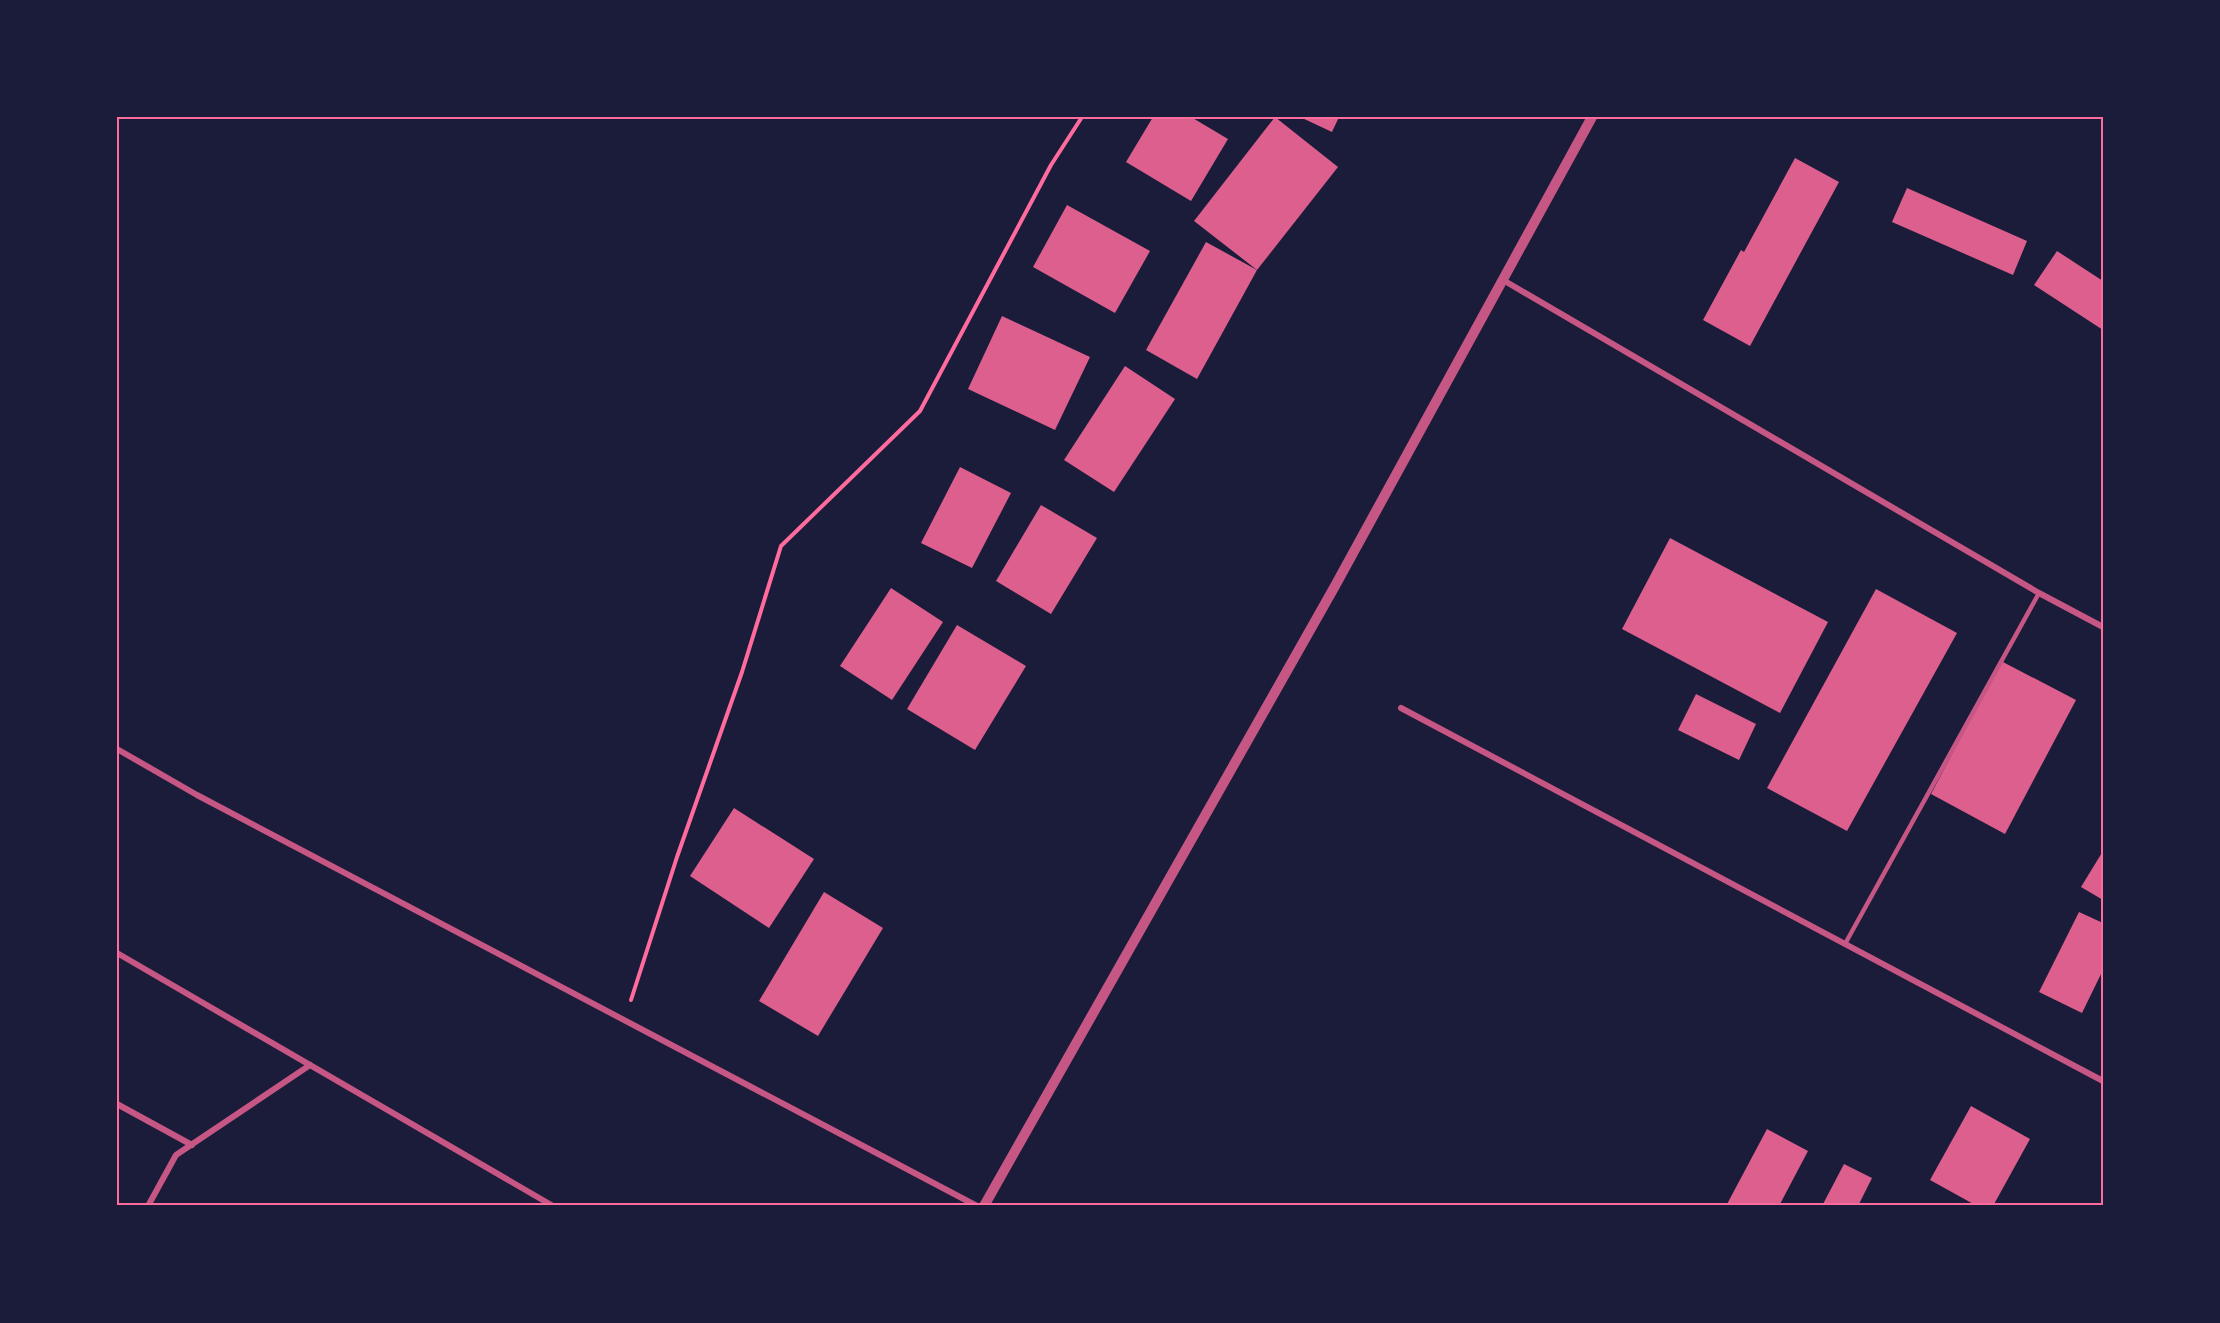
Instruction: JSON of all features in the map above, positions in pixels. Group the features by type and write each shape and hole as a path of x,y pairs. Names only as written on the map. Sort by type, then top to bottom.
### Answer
{"street":[{"path":"984,1206 1335,586 1592,117"},
{"path":"1503,280 2039,593 2103,627"},
{"path":"1401,708 2103,1081"},
{"path":"117,749 207,801 977,1206"},
{"path":"117,953 553,1206"},
{"path":"148,1206 176,1155 310,1065"},
{"path":"117,1104 192,1145"}],"lane":[{"path":"1845,944 2039,593"}],"path":[{"path":"624,1020 677,857 742,672 781,546 920,411 1051,165 1082,117"}],"building":[{"path":"1153,117 1191,117 1228,139 1191,201 1126,162"},
{"path":"1275,117 1338,167 1257,270 1194,221"},
{"path":"1300,117 1339,117 1332,132"},
{"path":"1795,158 1839,182 1750,346 1703,320 1741,250 1744,252"},
{"path":"1907,188 2027,241 2013,275 1892,222"},
{"path":"1067,205 1150,251 1115,313 1033,267"},
{"path":"1206,242 1257,270 1197,379 1146,350"},
{"path":"2057,251 2103,281 2103,330 2034,285"},
{"path":"1002,316 1090,357 1055,430 968,389"},
{"path":"1125,366 1175,399 1114,492 1064,460"},
{"path":"960,467 1011,493 972,568 921,543"},
{"path":"1041,505 1097,538 1051,614 996,581"},
{"path":"1670,538 1828,622 1780,713 1622,629"},
{"path":"891,588 943,622 892,700 840,666"},
{"path":"1876,589 1957,633 1847,831 1767,788"},
{"path":"957,625 1026,666 975,750 907,709"},
{"path":"2001,661 2076,700 2005,834 1931,794"},
{"path":"1696,694 1756,724 1739,760 1678,730"},
{"path":"734,808 814,859 769,928 690,876"},
{"path":"2103,851 2103,900 2081,887"},
{"path":"824,892 883,928 818,1036 759,1001"},
{"path":"2079,912 2103,923 2103,970 2082,1013 2039,992"},
{"path":"1971,1106 2030,1139 1993,1206 1977,1206 1930,1180"},
{"path":"1767,1129 1808,1151 1779,1206 1726,1206"},
{"path":"1844,1164 1872,1178 1858,1206 1822,1206"}]}
